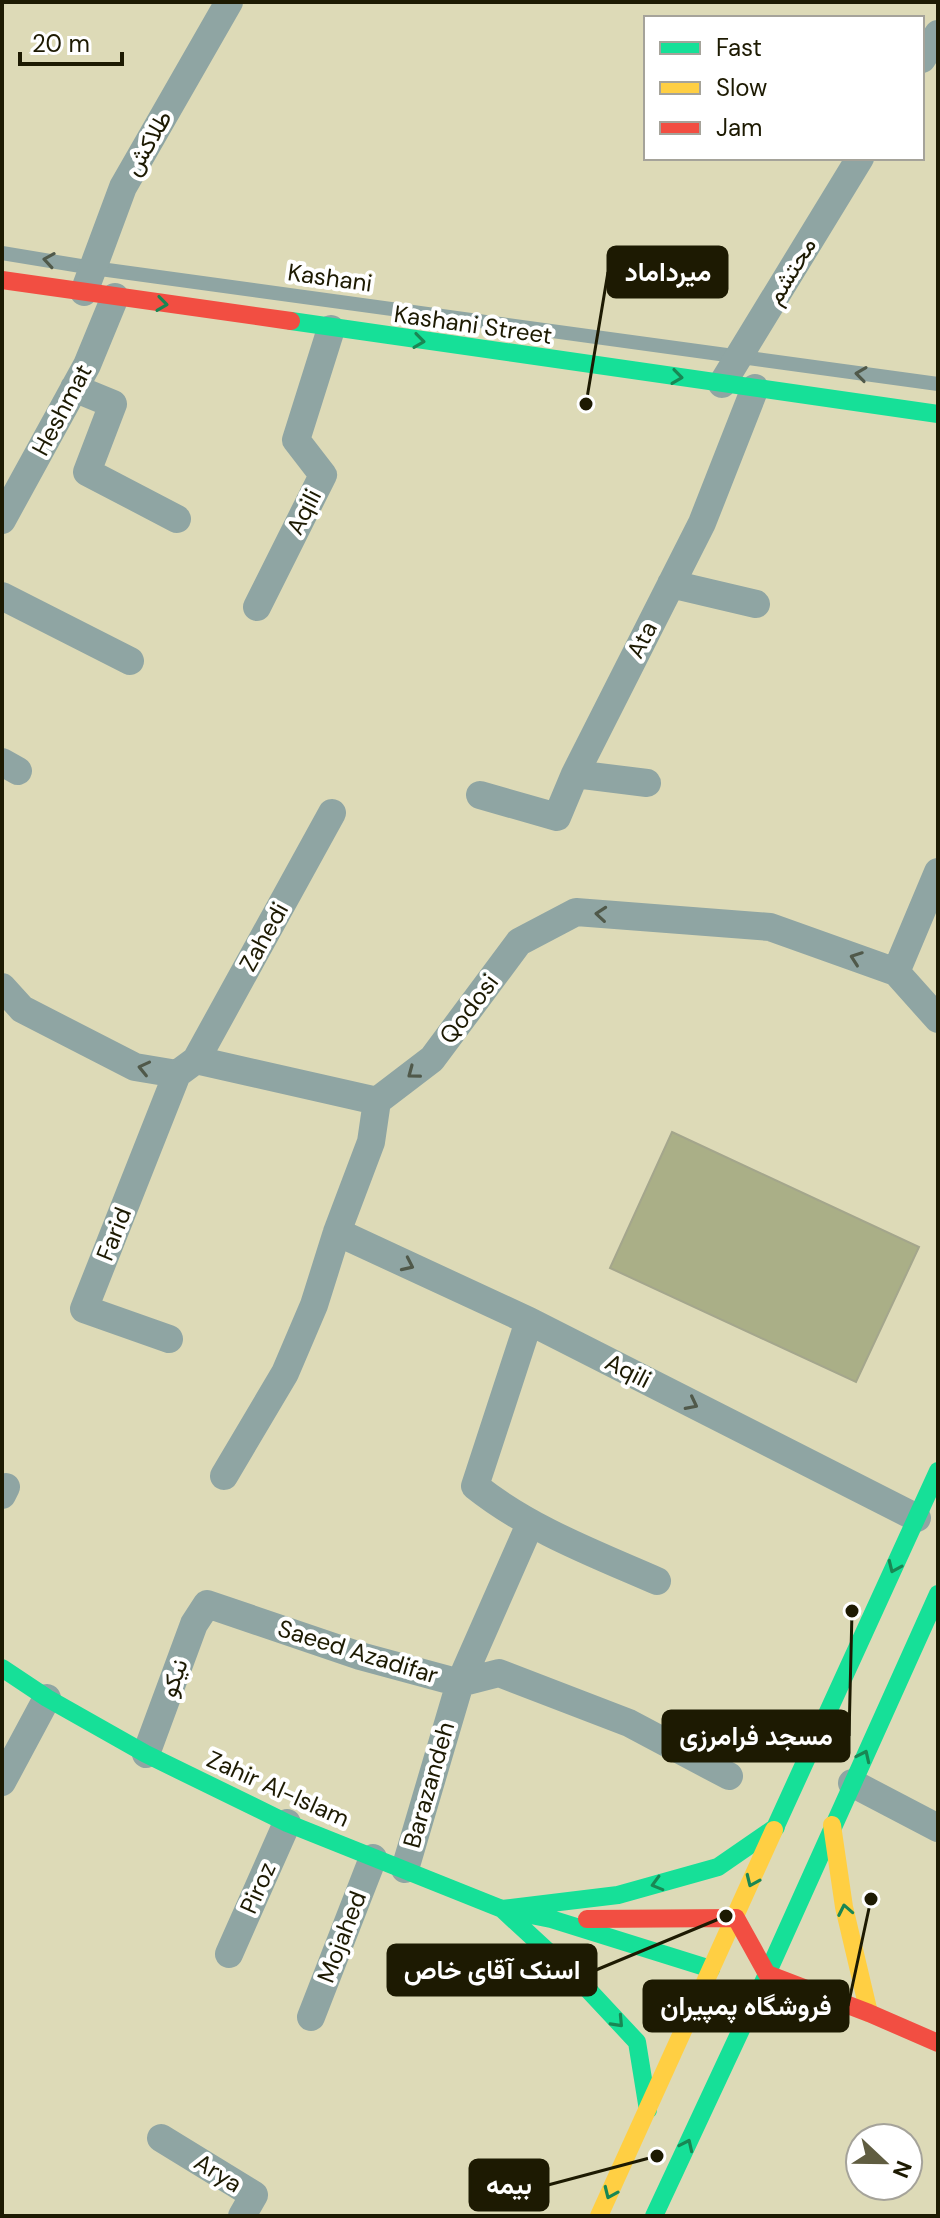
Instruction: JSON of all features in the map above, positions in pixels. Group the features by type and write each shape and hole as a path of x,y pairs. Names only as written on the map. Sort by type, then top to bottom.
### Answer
{"main road":[{"name":"Kashani Street","path":"2,280 88,280 115,297 938,414"},
{"path":"599,2216 648,2110 725,1971 736,1918 938,1471"},
{"path":"654,2216 936,1603"},
{"name":"Zahir Al-Islam","path":"2,1668 47,1698 146,1754 287,1823 373,1858 502,1909 551,1919 725,1971 767,1974 938,2043"},
{"path":"832,1825 844,1907 869,2013"},
{"path":"502,1909 618,1895 718,1867 776,1827"},
{"path":"502,1909 580,1981 637,2042 648,2110"},
{"path":"736,1918 767,1974"},
{"name":"Zahir Al-Islam","path":"551,1919 736,1918"}],"street":[{"name":"طلاکش","path":"88,280 123,187 229,2"},
{"path":"924,56 938,34"},
{"name":"محتشم","path":"722,384 859,160"},
{"name":"Heshmat","path":"2,520 87,365 115,297"},
{"name":"Aqili","path":"257,607 323,475 296,440 331,329"},
{"path":"74,388 113,404 87,472 177,519"},
{"name":"Ata","path":"480,795 557,817 575,774 702,523 755,388"},
{"path":"671,584 756,604"},
{"path":"2,596 130,661"},
{"path":"575,774 647,783"},
{"name":"Zahedi","path":"187,1067 332,813"},
{"path":"896,972 938,872"},
{"name":"Qodosi","path":"377,1101 432,1059 519,942 576,912 770,927 896,972 938,1019"},
{"path":"2,987 22,1009 135,1067 187,1067 305,1083 377,1101 371,1142 314,1305 285,1373 224,1476"},
{"name":"Farid","path":"169,1339 84,1309 187,1067"},
{"name":"Aqili","path":"337,1232 529,1321 917,1518"},
{"path":"529,1321 475,1486 504,1509 530,1524 657,1581"},
{"name":"Barazandeh","path":"405,1869 460,1683 530,1524"},
{"name":"Saeed Azadifar","path":"207,1604 360,1656 460,1683 499,1673 629,1723 729,1776"},
{"name":"نیکو","path":"146,1754 194,1624 207,1604"},
{"path":"2,1782 47,1698"},
{"path":"852,1783 938,1828"},
{"name":"Piroz","path":"229,1954 287,1823"},
{"name":"Mojahed","path":"311,2017 373,1858"},
{"name":"Arya","path":"161,2138 254,2195 242,2216"}],"lane":[{"name":"Kashani","path":"2,253 88,280 739,357 938,384"}],"building":[{"path":"672,1132 919,1247 856,1382 610,1268"}],"traffic: fast":[{"path":"291,321 938,414"},
{"path":"774,1830 938,1471"},
{"path":"654,2216 938,1594"},
{"path":"2,1668 47,1698 146,1754 287,1823 502,1909 551,1919 711,1969"},
{"path":"502,1909 618,1895 718,1867 776,1827"},
{"path":"502,1909 580,1981 637,2042 648,2110"}],"traffic: slow":[{"path":"832,1825 844,1907 869,2013"},
{"path":"599,2216 774,1830"}],"traffic: jam":[{"path":"2,280 291,321"},
{"path":"587,1919 736,1918 767,1974 938,2043"}],"place":[{"name":"میرداماد","path":"586,404"},
{"name":"مسجد فرامرزی","path":"852,1611"},
{"name":"فروشگاه پمپیران","path":"871,1899"},
{"name":"اسنک آقای خاص","path":"726,1916"},
{"name":"بیمه","path":"657,2156"}]}
